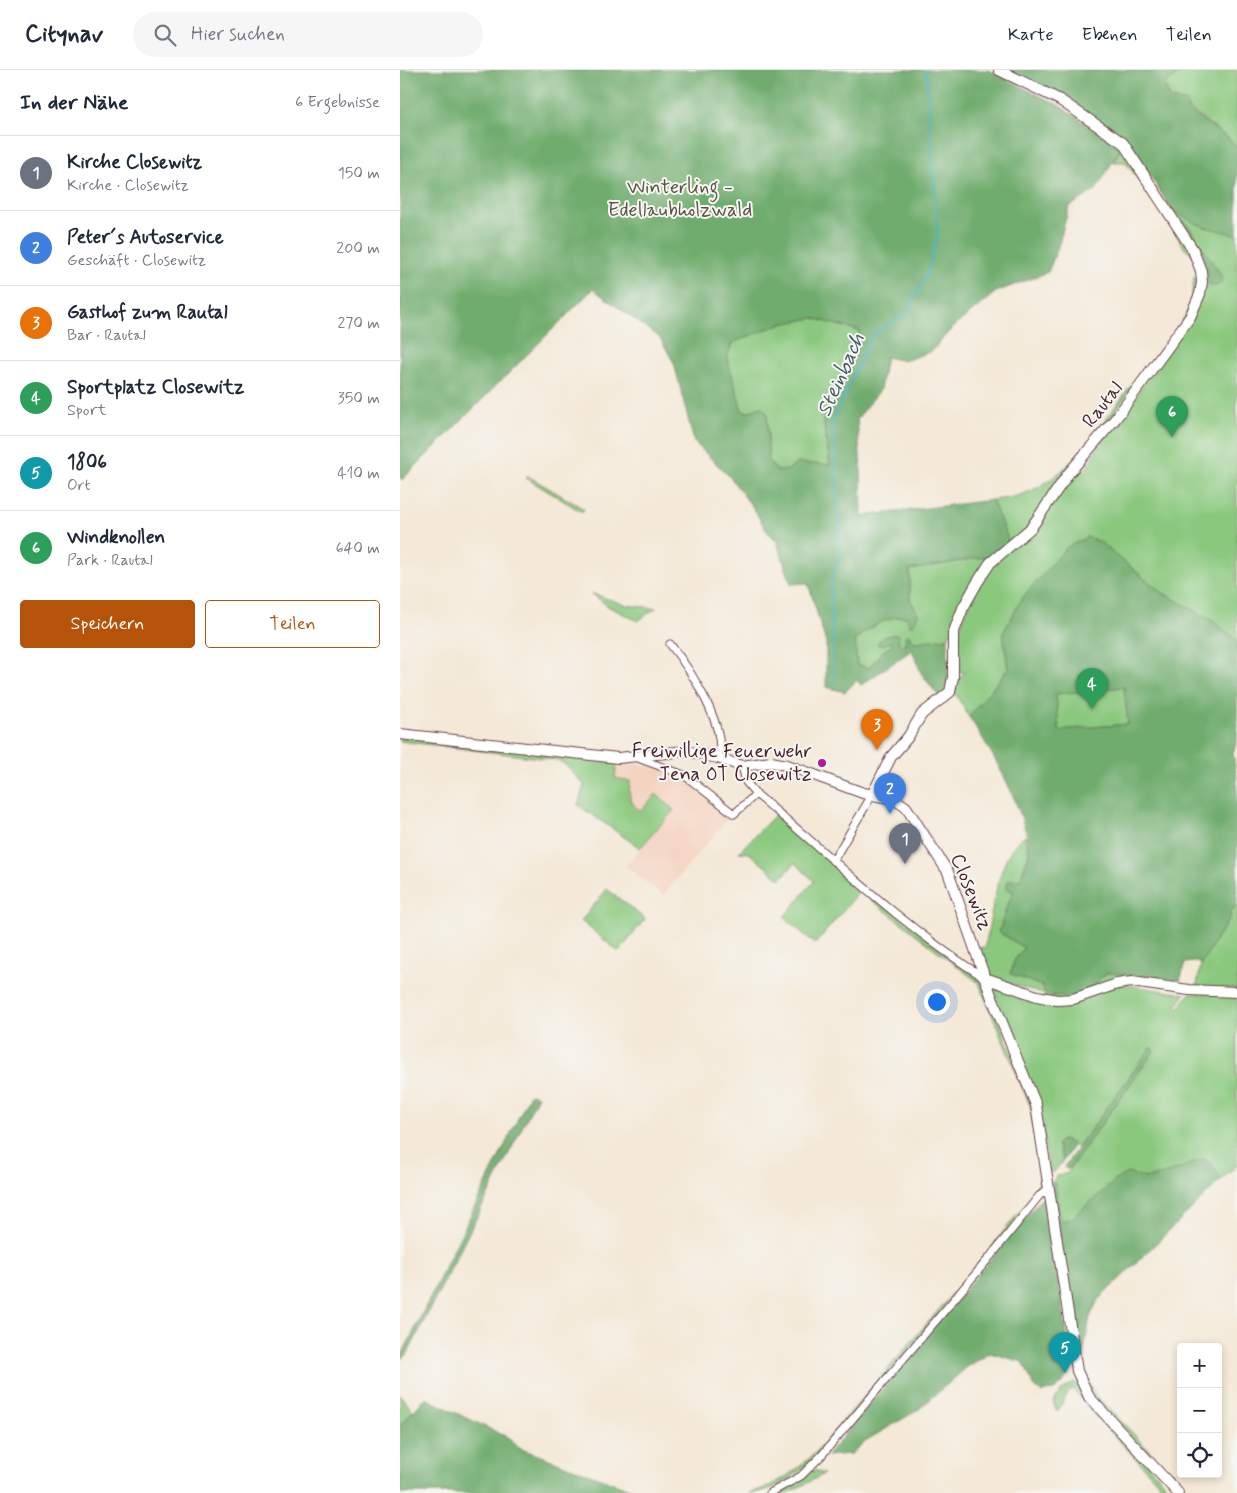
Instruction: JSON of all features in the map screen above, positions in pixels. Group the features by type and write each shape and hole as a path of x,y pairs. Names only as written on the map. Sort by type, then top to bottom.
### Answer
{"street":[{"name":"Rautal","path":"872,795 892,757 908,737 922,714 950,692 953,677 953,634 957,621 985,570 1031,528 1068,474 1116,418 1190,317 1200,294 1201,271 1194,250 1123,143 1060,100 998,70"},
{"path":"670,644 713,714 719,734 718,758"},
{"path":"400,734 615,758 686,751 718,758 742,766 771,762 787,765 872,795 898,800"},
{"path":"635,757 684,775 734,814 756,794"},
{"path":"742,766 746,782 756,794 833,862 912,925 985,978 1037,996 1057,1000 1073,999 1117,984 1132,982 1189,990 1237,992"},
{"name":"Closewitz","path":"880,780 894,789 898,800 910,812 925,840 940,858 948,872 985,978 1036,1105 1077,1371 1083,1390 1178,1493"},
{"path":"833,862 872,795"},
{"path":"770,1493 801,1476 821,1456 990,1258 1039,1196 1049,1189"}],"shaded area":[{"path":"617,760 659,768 683,778 730,816 663,895 625,866 674,810 640,811 633,806 615,778"}],"green space":[{"name":"Winterling - Edellaubholzwald","path":"400,70 988,70 1060,106 1121,147 1096,190 1069,207 1058,247 1048,272 996,292 952,328 932,351 904,361 886,357 880,390 857,419 861,467 862,516 992,500 1010,544 995,555 910,570 910,600 918,614 914,625 909,625 907,617 893,618 879,623 855,639 857,665 868,669 882,652 892,645 891,642 879,646 877,643 884,637 896,634 899,636 898,642 901,645 906,643 905,637 909,635 912,641 917,642 948,638 948,689 939,697 921,673 912,650 861,685 857,680 845,692 826,687 826,643 808,583 791,584 777,542 766,530 754,509 729,476 694,442 674,363 660,338 593,289 402,480 400,478","holes":["813,318 860,331 844,382 823,419 830,465 798,463 788,470 777,471 769,461 767,413 761,407 748,412 742,411 727,358 732,343 780,324"]},
{"path":"1007,70 1183,70 1164,85 1171,99 1187,102 1188,110 1229,139 1237,148 1237,235 1204,227 1172,211 1148,172 1125,140"},
{"path":"1183,70 1237,70 1237,148 1229,139 1177,100 1171,99 1164,85"},
{"path":"1121,147 1192,254 1184,248 1158,205 1125,162 1114,162"},
{"path":"1172,211 1200,225 1237,235 1237,640 1213,621 1160,591 1100,542 1092,538 1003,633 1008,669 969,717 953,690 954,685 965,672 957,672 957,634 979,583 1084,462 1084,472 1087,472 1087,467 1094,453 1173,344 1205,284"},
{"path":"1185,221 1222,276 1222,282 1217,286 1209,286 1207,265 1182,222"},
{"path":"1198,276 1196,293 1188,315 1028,527 1010,544 992,500 1016,496 1037,488 1072,462 1180,325 1189,305 1194,277"},
{"path":"813,318 860,331 844,382 823,419 830,465 798,463 788,470 777,471 769,461 767,413 761,407 748,412 742,411 727,358 731,343 780,324"},
{"path":"528,476 584,509 582,512 526,478"},
{"path":"1087,537 1100,542 1160,591 1213,621 1237,640 1237,741 1233,753 1237,779 1237,904 1231,911 1230,918 1201,964 1196,962 1185,963 1180,981 1168,978 1164,984 1139,980 1136,975 1107,973 1087,992 1067,996 1046,995 1042,986 1011,974 1014,961 1024,948 999,932 1013,891 1006,889 1008,880 1020,880 1029,850 1021,817 1006,781 988,746 969,717 1008,669 1003,633 1022,598 1067,547","holes":["1124,687 1128,724 1059,730 1056,694"]},
{"path":"995,555 948,638 917,642 912,641 909,635 906,643 891,642 893,645 882,652 868,669 857,665 855,640 872,627 886,620 907,617 916,608 910,600 910,570"},
{"path":"591,593 626,605 656,608 638,621 609,607"},
{"path":"1124,687 1128,724 1059,730 1056,694"},
{"path":"400,736 610,760 610,764 617,762 615,778 630,781 630,798 637,808 641,811 656,794 674,810 640,848 578,805 584,785 567,766 557,760 400,741"},
{"path":"776,814 832,864 982,980 1033,1105 1044,1173 1037,1193 988,1256 819,1454 787,1480 769,1489 749,1493 768,1486 786,1476 817,1451 973,1270 1035,1192 1041,1174 1030,1106 979,983 860,891 815,944 784,917 814,881 795,863 780,879 749,853 739,852"},
{"path":"1025,836 1029,852 1020,880 1007,905 999,932 1024,948 1014,961 1011,974 1042,986 1046,995 993,978 986,973 982,961 984,957 982,954 979,955 977,948 985,947 993,903 1002,869 1016,843"},
{"path":"607,889 645,919 619,952 581,921"},
{"path":"1237,904 1237,989 1196,989 1201,964 1231,911"},
{"path":"1107,973 1136,975 1139,980 1089,992 1096,981"},
{"path":"1126,985 1185,994 1176,1007 1178,1009 1190,993 1237,995 1237,1165 1221,1180 1212,1164 1203,1159 1168,1173 1147,1178 1127,1173 1117,1179 1072,1218 1062,1221 1051,1183 1057,1176 1068,1173 1154,1051 1151,1048 1077,1148 1068,1141 1061,1140 1057,1144 1063,1161 1054,1172 1049,1172 1042,1122 993,992 998,987 1036,999"},
{"path":"1151,1047 1154,1051 1070,1168 1066,1169 1064,1167"},
{"path":"530,1094 538,1096 407,1355 400,1359"},
{"path":"1061,1140 1068,1141 1073,1146 1063,1161 1057,1144"},
{"path":"1203,1159 1212,1164 1221,1180 1098,1300 1090,1317 1084,1349 1076,1351 1051,1183 1055,1183 1060,1217 1063,1221 1072,1218 1117,1179 1127,1173 1147,1178 1168,1173"},
{"path":"1044,1198 1072,1367 1062,1384 1054,1390 1042,1393 1034,1386 1023,1362 990,1353 967,1367 918,1410 865,1441 851,1454 827,1456 1040,1200"},
{"path":"1084,1349 1083,1370 1095,1394 1174,1474 1167,1477 1088,1390 1076,1351"},
{"path":"1074,1382 1078,1384 1173,1493 1168,1493 1081,1400 1073,1388 1057,1412 1053,1402 1063,1389"},
{"path":"400,1395 413,1411 400,1426"},
{"path":"425,1398 509,1438 519,1448 641,1493 400,1493 400,1426"},
{"path":"815,1470 824,1474 788,1493 775,1493"}],"waterway":[{"name":"Steinbach","path":"834,684 831,582 841,550 832,423 872,335 907,313 927,274 938,234 926,70"}],"place":[{"name":"Windknollen","path":"1172,437"},
{"name":"Sportplatz Closewitz","path":"1092,709"},
{"name":"Gasthof zum Rautal","path":"877,750"},
{"name":"Freiwillige Feuerwehr Jena OT Closewitz","path":"822,763"},
{"name":"Peter´s Autoservice","path":"890,814"},
{"name":"Kirche Closewitz","path":"905,864"},
{"name":"1806","path":"1065,1373"}]}
